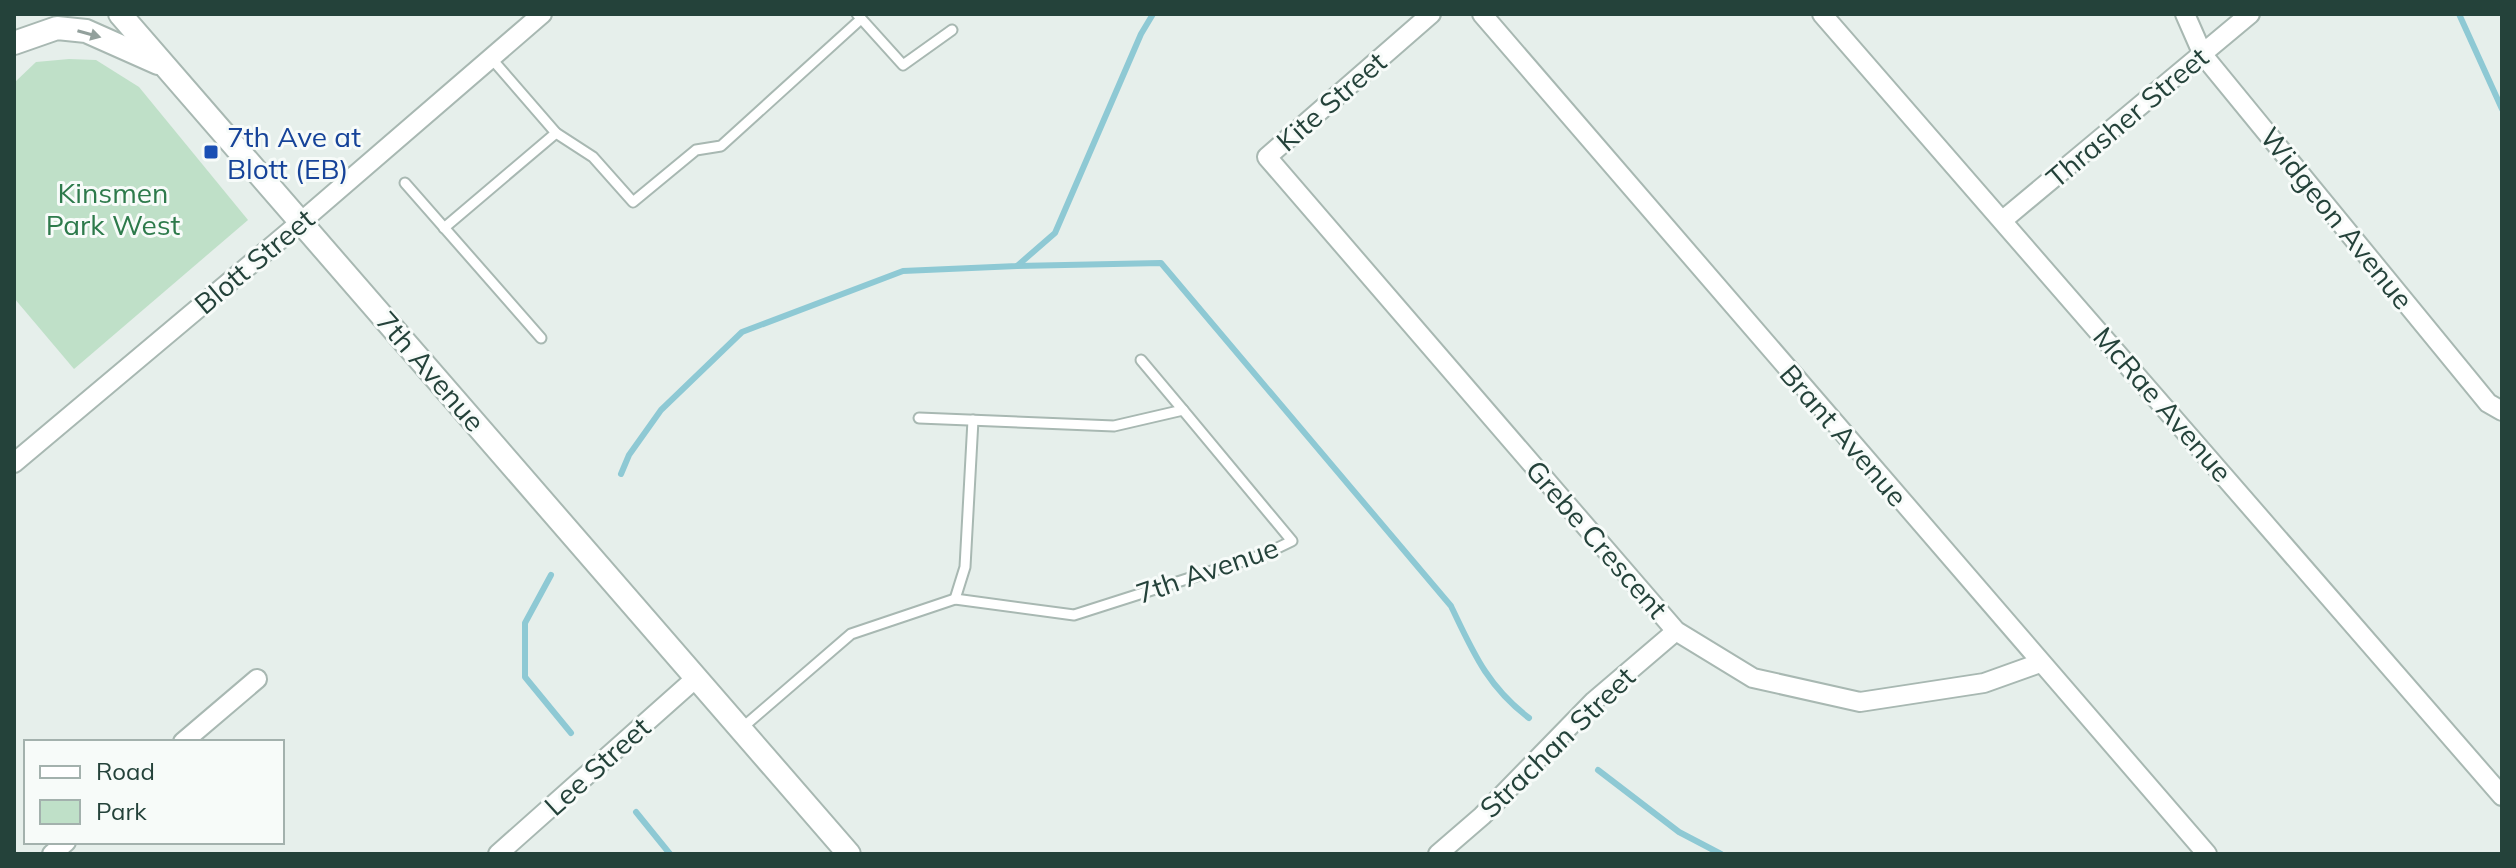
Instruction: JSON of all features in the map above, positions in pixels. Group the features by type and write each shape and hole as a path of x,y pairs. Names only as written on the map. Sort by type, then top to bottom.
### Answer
{"street":[{"path":"14,42 43,14"},
{"name":"7th Avenue","path":"120,14 849,854"},
{"name":"Blott Street","path":"14,463 542,14"},
{"name":"Kite Street","path":"1267,157 1431,14"},
{"name":"Brant Avenue","path":"1482,14 2207,854"},
{"name":"McRae Avenue","path":"1822,14 2502,796"},
{"name":"Widgeon Avenue","path":"2185,14 2203,55 2488,403 2502,411"},
{"name":"Thrasher Street","path":"2003,220 2250,14"},
{"path":"14,42 57,28 86,31 166,67"},
{"name":"Grebe Crescent","path":"1267,157 1676,631 1753,678 1860,702 1984,683 2040,663"},
{"name":"Strachan Street","path":"1438,854 1482,816 1594,701 1676,631"},
{"name":"Lee Street","path":"498,854 696,678"},
{"path":"185,740 257,679"}],"lane":[{"path":"491,58 556,133 593,157 633,202 696,150 721,146 859,17 903,65 952,30"},
{"path":"444,228 556,133"},
{"path":"405,183 541,338"},
{"name":"7th Avenue","path":"740,730 851,634 955,599 1074,615 1265,554 1292,541 1141,360"},
{"path":"919,418 1114,426 1183,410"},
{"path":"955,599 965,567 973,420"}],"green space":[{"name":"Kinsmen Park West","path":"96,60 139,87 248,220 74,369 14,298 14,83 36,62"}],"waterway":[{"path":"621,474 629,455 661,410 742,332 903,271 1017,266 1055,233 1141,34 1153,14"},
{"path":"2459,14 2502,109"},
{"path":"1017,266 1161,263 1451,606 1492,681 1529,718"},
{"path":"551,575 525,623 525,677 571,733"},
{"path":"1598,770 1679,832 1721,854"},
{"path":"636,812 670,854"}],"place":[{"name":"7th Ave at Blott (EB)","path":"211,152"}]}
